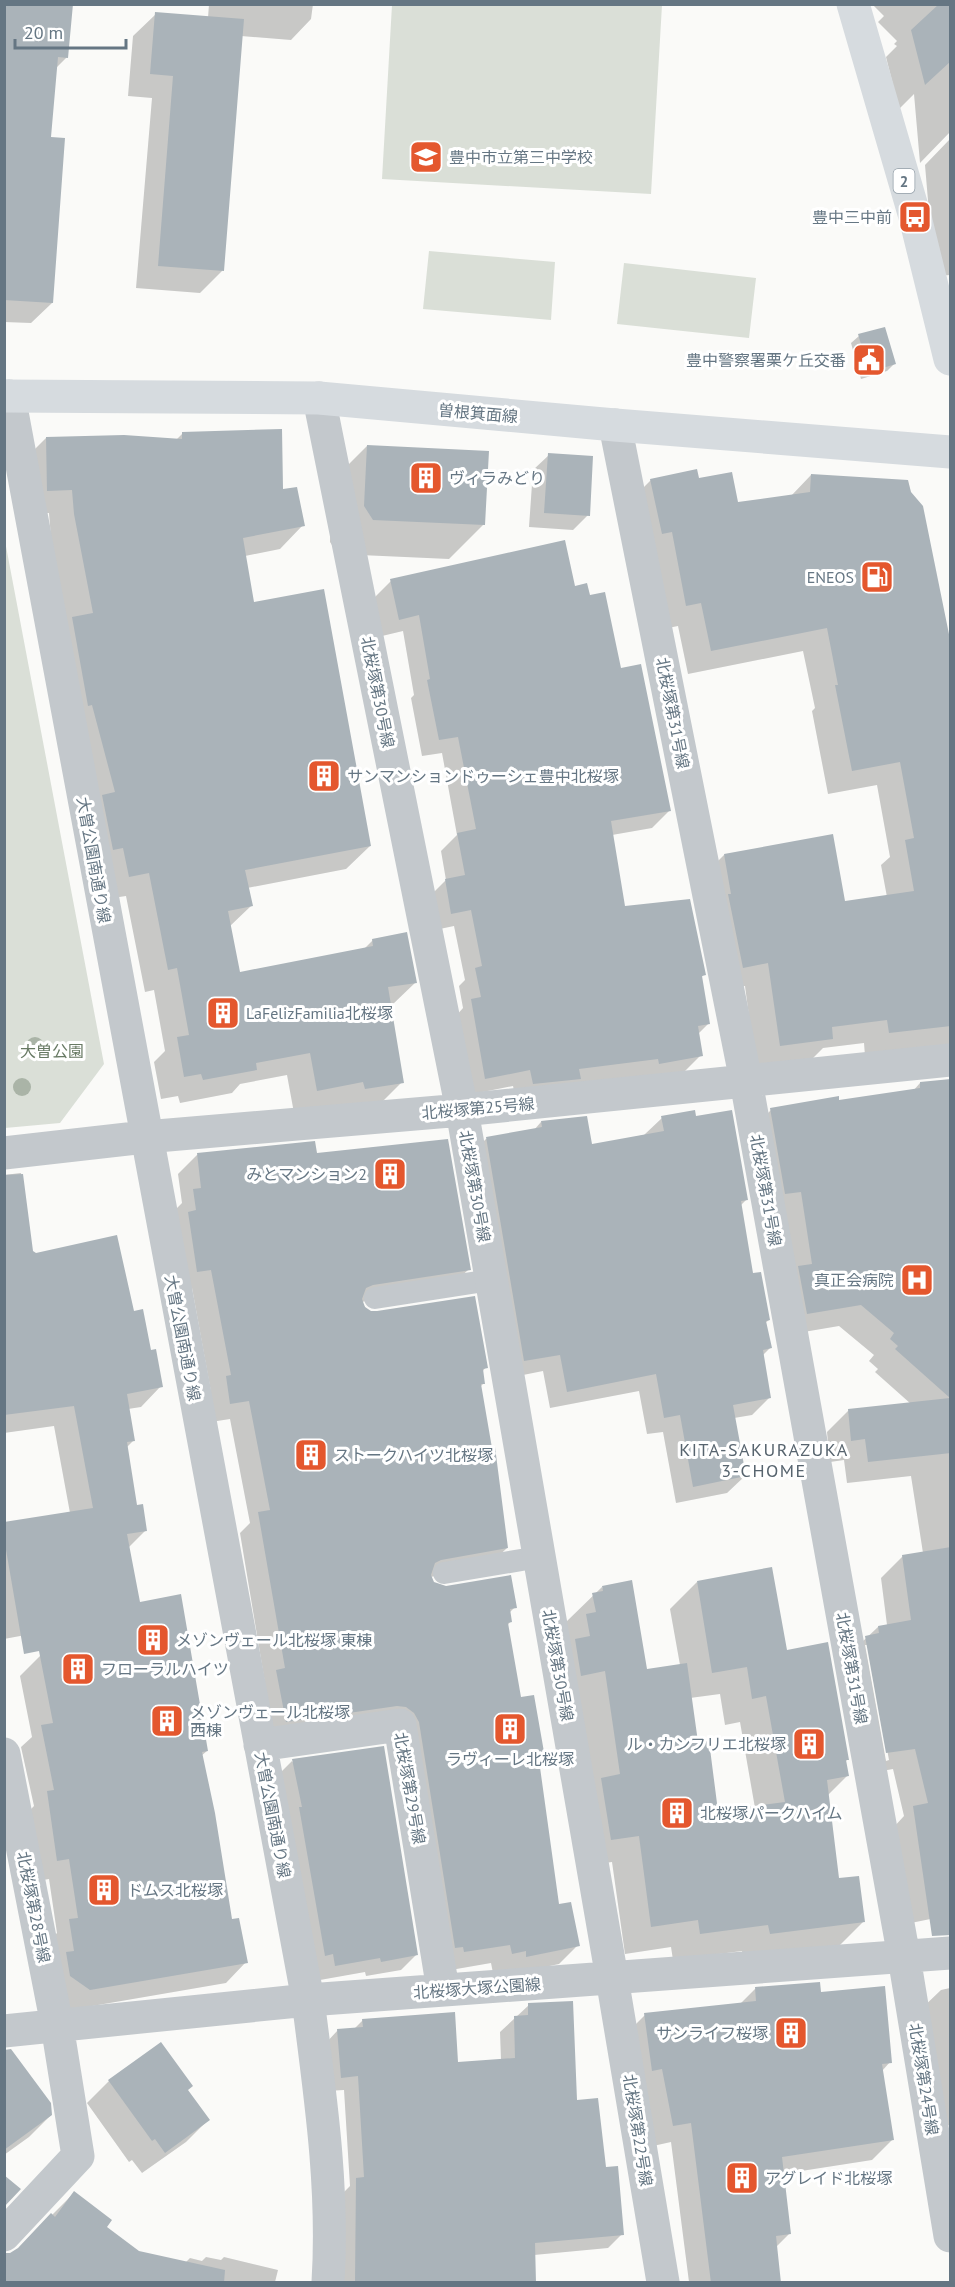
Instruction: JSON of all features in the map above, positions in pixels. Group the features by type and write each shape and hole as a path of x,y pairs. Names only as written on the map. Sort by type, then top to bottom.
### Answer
{"street":[{"name":"2","path":"853,4 915,217 951,359"},
{"name":"曽根箕面線","path":"7,396 319,398 615,426 951,452"},
{"name":"大曽公園南通り線","path":"7,396 308,2000 325,2127 329,2200 327,2283"},
{"name":"北桜塚第30号線","path":"319,398 462,1110 612,1978"},
{"name":"北桜塚第31号線","path":"615,426 746,1081 904,1957"},
{"name":"北桜塚第25号線","path":"4,1153 146,1137 462,1110 951,1060"},
{"name":"北桜塚第29号線","path":"260,1745 400,1725 443,1990"},
{"name":"北桜塚第28号線","path":"4,1754 57,2025 78,2156 4,2235"},
{"name":"北桜塚大塚公園線","path":"4,2031 308,2000 951,1953"},
{"name":"北桜塚第24号線","path":"904,1957 951,2236"},
{"name":"北桜塚第22号線","path":"612,1978 663,2283"}],"lane":[{"path":"375,1298 491,1280"},
{"path":"444,1573 539,1557"}],"green space":[{"path":"392,5 662,5 651,194 382,179"},
{"path":"429,251 555,262 551,320 423,309"},
{"path":"624,263 756,278 749,338 617,324"},
{"name":"大曽公園","path":"5,541 104,1064 60,1123 5,1128"}],"building":[{"path":"4,4 73,4 68,58 58,57 51,137 65,138 53,303 4,300"},
{"path":"939,4 951,4 951,61 925,85 911,30"},
{"path":"155,12 244,19 224,271 158,266 173,76 150,74"},
{"path":"885,327 896,364 869,372 858,334"},
{"path":"282,429 283,489 297,487 305,526 243,538 254,602 324,589 371,846 245,870 253,906 228,911 240,972 373,946 372,939 407,932 417,983 388,987 404,1083 365,1089 363,1082 317,1091 310,1053 256,1063 257,1070 203,1080 201,1074 184,1077 177,1037 189,1035 177,968 168,970 149,873 129,877 123,848 113,850 102,795 115,792 92,705 88,706 72,617 93,613 74,514 72,490 47,491 46,437 124,435 182,439 182,432"},
{"name":"ヴィラみどり","path":"367,445 489,451 485,525 373,520 364,506"},
{"path":"548,453 593,456 590,516 544,513"},
{"path":"697,469 699,478 732,472 738,502 810,492 811,474 908,480 911,492 923,506 951,644 951,1026 889,1033 887,1020 832,1027 833,1039 780,1046 768,963 743,968 728,894 731,894 724,854 833,834 845,901 914,891 905,840 914,838 900,762 852,771 835,685 838,685 827,628 711,651 701,603 686,606 672,532 662,534 650,479"},
{"path":"565,540 575,586 587,583 590,595 605,592 621,668 641,664 671,811 611,821 625,906 690,899 706,975 702,976 710,1024 698,1026 703,1056 659,1064 658,1059 579,1069 581,1079 533,1084 530,1070 485,1079 471,999 481,997 475,968 482,966 471,910 451,914 445,879 465,875 457,833 476,829 458,737 439,740 427,680 430,679 419,615 399,620 390,579"},
{"path":"951,1079 951,1453 868,1462 865,1439 851,1441 848,1409 950,1398 895,1349 898,1346 890,1339 894,1333 861,1305 807,1314 798,1266 812,1264 801,1192 785,1194 770,1108 839,1096 839,1100 920,1088 920,1082"},
{"path":"695,1110 696,1116 732,1110 748,1200 741,1201 753,1273 761,1272 770,1320 766,1321 772,1348 763,1350 771,1398 733,1405 746,1476 693,1487 680,1415 664,1418 656,1374 567,1392 560,1355 524,1361 486,1137 542,1127 541,1121 587,1116 592,1144 664,1131 661,1116"},
{"path":"448,1139 471,1270 373,1285 366,1288 362,1299 365,1307 371,1311 377,1311 475,1296 488,1368 483,1369 485,1384 481,1384 492,1448 495,1447 508,1548 441,1560 435,1563 431,1575 434,1582 446,1586 511,1575 517,1608 510,1609 512,1622 508,1623 521,1697 534,1695 544,1752 538,1753 559,1904 571,1902 580,1946 526,1957 526,1951 512,1954 510,1945 464,1952 463,1947 455,1948 419,1722 414,1713 406,1707 397,1706 286,1722 276,1670 285,1668 258,1512 270,1510 249,1401 230,1404 226,1376 231,1375 211,1270 197,1272 188,1212 196,1210 193,1189 201,1188 197,1153 315,1141 317,1153"},
{"path":"23,1174 33,1251 36,1253 117,1235 134,1311 143,1309 151,1350 156,1349 163,1387 127,1394 135,1441 127,1442 137,1505 143,1504 147,1531 127,1534 140,1602 181,1594 208,1751 202,1752 215,1813 232,1919 239,1918 248,1963 90,1990 70,1976 66,1952 74,1951 69,1919 78,1918 69,1859 57,1861 47,1791 54,1790 41,1725 53,1723 39,1651 24,1654 4,1538 4,1522 93,1508 74,1406 4,1415 4,1175"},
{"path":"951,1547 951,1935 932,1936 913,1806 928,1803 915,1749 886,1753 865,1636 879,1633 878,1626 911,1620 902,1555"},
{"path":"772,1567 787,1650 828,1642 849,1760 846,1760 849,1776 827,1780 839,1878 859,1876 865,1922 770,1934 768,1925 700,1934 698,1920 651,1927 639,1836 611,1840 601,1778 620,1774 605,1671 581,1676 575,1639 590,1636 586,1614 596,1612 592,1593 603,1591 602,1586 632,1580 647,1669 687,1663 698,1742 709,1741 718,1811 785,1802 766,1696 752,1699 747,1667 712,1673 697,1581"},
{"path":"384,1746 418,1955 381,1962 380,1958 335,1966 333,1954 325,1956 299,1807 302,1807 292,1759"},
{"path":"820,1982 821,1992 885,1986 892,2063 882,2064 894,2140 782,2157 791,2234 776,2236 781,2283 711,2283 691,2123 673,2126 662,2069 652,2071 644,2013 756,2001 755,1987"},
{"path":"573,2001 577,2100 598,2098 606,2167 618,2166 624,2235 535,2243 536,2283 355,2283 356,2178 364,2177 358,2076 341,2078 337,2029 363,2027 362,2019 455,2012 458,2062 515,2058 514,2016 528,2015 528,2003"},
{"path":"161,2042 193,2086 188,2090 210,2120 165,2153 155,2139 152,2141 108,2080"},
{"path":"11,2049 51,2103 52,2115 4,2150 4,2050"},
{"path":"4,2175 21,2189 4,2207"},
{"path":"74,2191 112,2220 107,2227 139,2251 225,2270 224,2283 4,2283 4,2253 10,2253 18,2248 51,2213 55,2217"}],"place":[{"name":"豊中市立第三中学校","path":"426,157"},
{"name":"豊中三中前","path":"915,217"},
{"name":"豊中警察署栗ケ丘交番","path":"869,360"},
{"name":"ヴィラみどり","path":"426,478"},
{"name":"ENEOS","path":"877,577"},
{"name":"サンマンションドゥーシェ豊中北桜塚","path":"324,776"},
{"name":"LaFelizFamilia北桜塚","path":"223,1013"},
{"name":"みとマンション2","path":"390,1174"},
{"name":"真正会病院","path":"917,1280"},
{"name":"ストークハイツ北桜塚","path":"311,1455"},
{"name":"メゾンヴェール北桜塚 東棟","path":"153,1640"},
{"name":"フローラルハイツ","path":"78,1669"},
{"name":"メゾンヴェール北桜塚 西棟","path":"167,1721"},
{"name":"ラヴィーレ北桜塚","path":"510,1729"},
{"name":"ル・カンフリエ北桜塚","path":"809,1744"},
{"name":"北桜塚パークハイム","path":"677,1813"},
{"name":"ドムス北桜塚","path":"104,1890"},
{"name":"サンライフ桜塚","path":"791,2033"},
{"name":"アグレイド北桜塚","path":"742,2178"}],"district":[{"name":"KITA-SAKURAZUKA 3-CHOME","path":"764,1459"}]}
